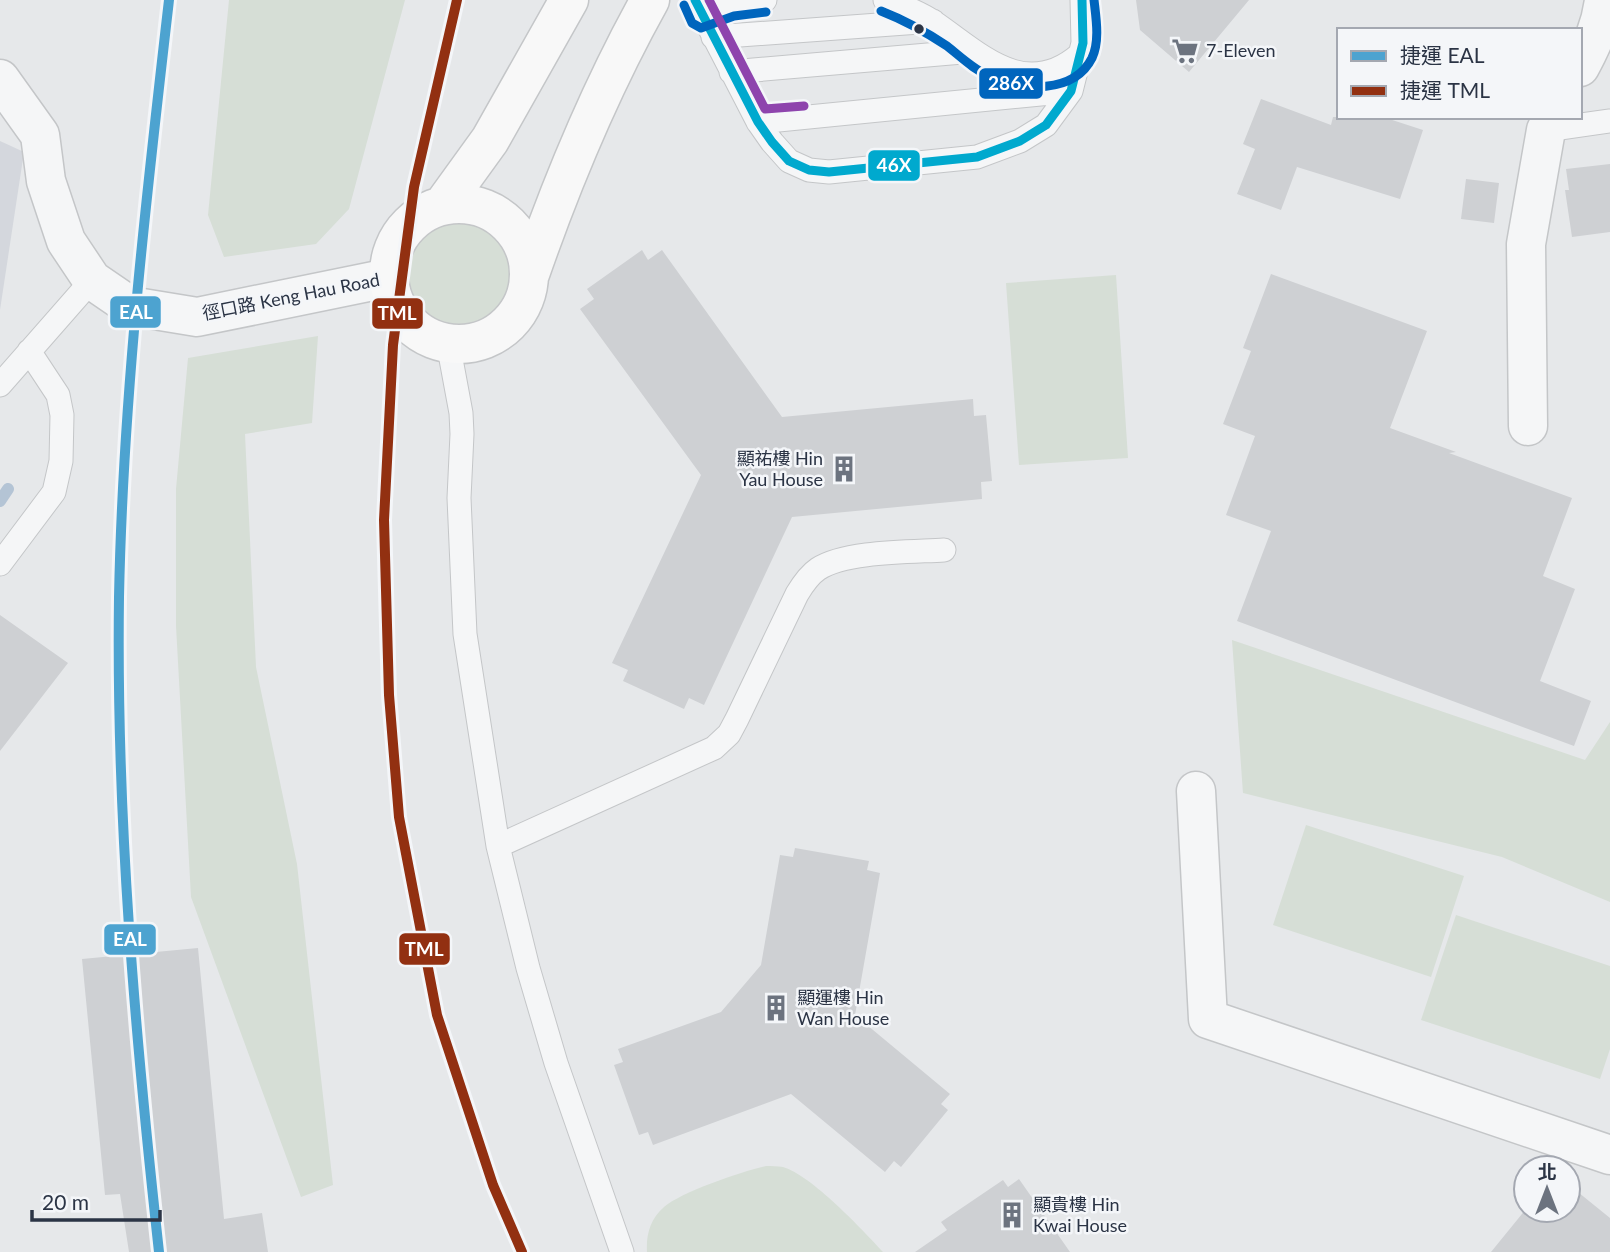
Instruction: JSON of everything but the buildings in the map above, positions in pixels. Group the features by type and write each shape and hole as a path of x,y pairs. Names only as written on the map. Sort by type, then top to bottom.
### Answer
{"street":[{"path":"443,205 490,140 569,0"},
{"path":"530,274 526,250 515,230 491,211 469,204 443,205 418,215 399,235 390,255 388,278 395,301 406,321 423,334 448,343 472,343 496,334 511,321 524,300 530,274 558,194 589,120 650,0"},
{"path":"1582,63 1602,20 1604,0"},
{"name":"徑口路 Keng Hau Road","path":"0,79 40,135 46,181 66,241 92,280 130,306 197,317 388,278"},
{"path":"1528,426 1526,244 1549,123"},
{"path":"1196,790 1209,1019 1610,1155"}],"lane":[{"path":"704,18 732,4 765,0"},
{"path":"885,0 913,9 994,65 1015,72 1042,74 1064,68 1079,55"},
{"path":"704,18 758,122 789,161 809,170 829,172 977,156 1020,141 1046,125 1071,91 1083,43 1082,0"},
{"path":"704,18 933,21"},
{"path":"732,72 974,51"},
{"path":"758,122 1071,91"},
{"path":"1549,123 1610,121"},
{"path":"0,385 92,280"},
{"path":"448,343 461,413 459,498 465,634 498,846 555,1063 622,1252"},
{"path":"0,564 54,492 61,461 62,415 58,394 29,351"},
{"path":"498,846 714,748 729,734 797,594 806,579 819,568 847,558 944,550"}],"shaded area":[{"path":"229,0 405,0 349,209 316,244 224,257 208,215"},
{"path":"0,141 24,152 0,310"},
{"path":"458,211 482,215 502,229 516,249 520,273 516,297 502,317 482,331 458,335 434,331 414,317 400,297 396,273 400,249 414,229 434,215"},
{"path":"1116,275 1128,458 1019,465 1006,283"},
{"path":"318,336 312,423 245,434 256,667 297,864 333,1185 301,1197 191,897 176,626 176,489 188,358"},
{"path":"1232,640 1585,760 1610,722 1610,902 1502,857 1243,793"},
{"path":"1306,825 1464,876 1431,977 1273,925"},
{"path":"1456,915 1610,966 1610,1049 1600,1079 1421,1020"},
{"path":"766,1166 783,1167 808,1181 836,1204 883,1252 647,1252 647,1239 655,1217 672,1201 728,1177"}],"waterway":[{"path":"0,501 8,489"}],"metro line":[{"name":"EAL","path":"159,1252 129,925 121,761 119,597 131,373 144,224 169,0"},
{"name":"TML","path":"457,0 414,187 393,345 384,520 389,695 399,817 437,1015 493,1185 522,1252"}],"transit line":[{"name":"46X","path":"695,0 758,122 772,142 789,161 809,170 829,172 977,157 1020,141 1046,125 1071,91 1083,43 1082,0"},
{"path":"709,0 765,109 804,106"},
{"name":"286X","path":"881,11 931,36 985,74 1003,82 1031,87 1060,84 1084,70 1092,58 1097,37 1094,0"},
{"name":"286X","path":"684,5 692,23 701,28 734,16 766,12"}],"place":[{"name":"7-Eleven","path":"1185,51"},
{"name":"顯祐樓 Hin Yau House","path":"844,469"},
{"name":"顯運樓 Hin Wan House","path":"776,1008"},
{"name":"顯貴樓 Hin Kwai House","path":"1012,1215"}]}
